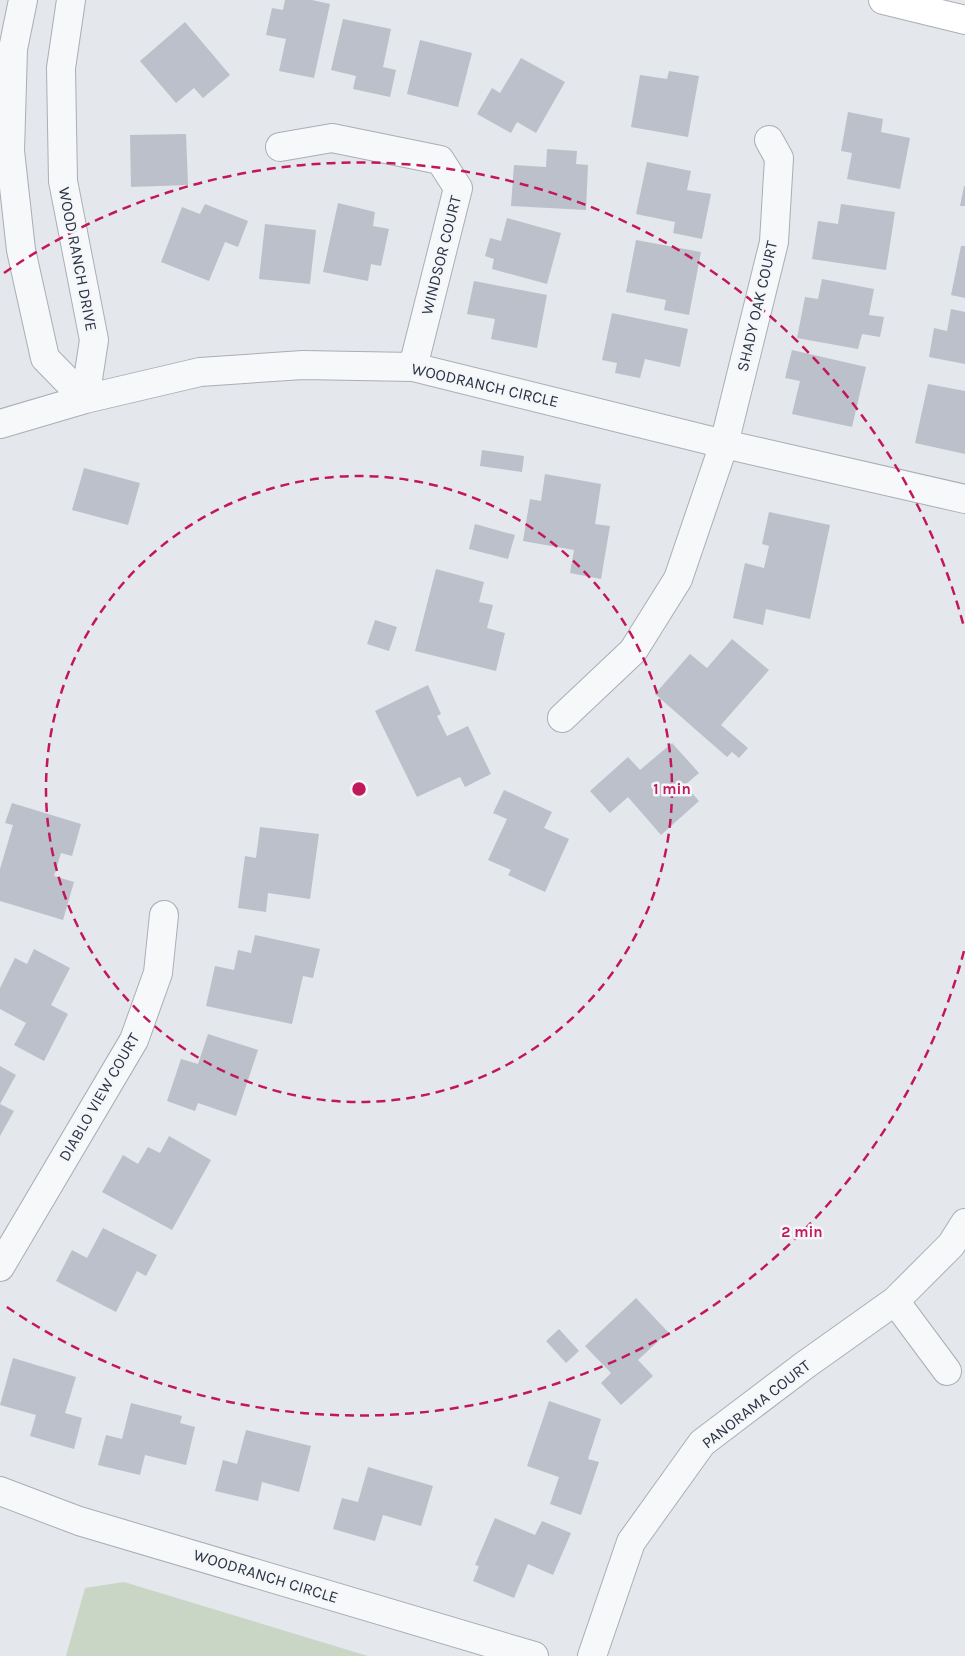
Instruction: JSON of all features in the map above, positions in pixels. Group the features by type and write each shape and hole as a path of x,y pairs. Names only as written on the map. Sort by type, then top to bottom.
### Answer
{"main road":[{"path":"883,0 965,20"}],"street":[{"path":"23,0 13,49 10,151 21,250 46,358 85,399"},
{"name":"WOOD RANCH DRIVE","path":"71,0 61,68 63,181 94,340 85,399"},
{"name":"WINDSOR COURT","path":"280,148 332,138 440,160 458,188 413,367"},
{"name":"SHADY OAK COURT","path":"562,718 633,651 678,579 724,444 774,242 779,158 769,140"},
{"name":"WOODRANCH CIRCLE","path":"0,424 85,399 200,372 303,365 413,367 724,444 965,499"},
{"name":"DIABLO VIEW COURT","path":"0,1267 134,1040 158,973 164,915"},
{"name":"PANORAMA COURT","path":"592,1656 632,1542 702,1443 805,1365 895,1301 952,1244 965,1224"},
{"path":"895,1301 947,1371"},
{"name":"WOODRANCH CIRCLE","path":"0,1491 79,1521 534,1656"}],"green space":[{"path":"124,1582 368,1656 66,1656 85,1588"}],"building":[{"path":"285,0 312,0 330,4 314,78 279,71 286,39 266,35 272,8 283,10"},
{"path":"343,19 391,29 383,67 396,70 390,97 353,89 356,76 331,70"},
{"path":"185,22 230,75 203,98 194,88 176,103 140,61"},
{"path":"420,40 472,53 458,107 407,94"},
{"path":"521,58 565,82 536,133 517,122 511,133 477,114 492,88 500,93"},
{"path":"669,71 699,76 688,137 631,127 640,75 667,79"},
{"path":"848,112 883,119 881,132 910,138 900,189 847,179 852,153 841,151"},
{"path":"186,134 188,185 131,187 130,135"},
{"path":"547,149 577,151 576,164 588,165 586,210 511,206 514,165 546,167"},
{"path":"647,162 691,171 687,190 711,194 702,239 673,233 675,222 636,214"},
{"path":"964,186 965,206 960,206"},
{"path":"338,203 375,212 373,226 389,229 381,266 371,264 368,281 323,272"},
{"path":"205,204 248,221 238,247 225,242 209,281 161,262 182,207 200,214"},
{"path":"841,204 895,212 886,270 812,259 818,221 838,224"},
{"path":"507,218 561,233 547,284 492,269 494,259 485,256 490,238 501,241"},
{"path":"265,224 316,230 310,284 259,279"},
{"path":"636,240 701,252 689,315 664,310 666,300 626,292"},
{"path":"961,246 965,246 965,298 951,295"},
{"path":"822,279 874,289 869,315 884,317 880,337 862,334 858,349 797,338 805,297 818,299"},
{"path":"474,281 547,295 537,348 491,339 495,319 467,314"},
{"path":"951,309 965,312 965,364 929,357 934,328 947,331"},
{"path":"612,313 688,329 680,367 645,359 640,378 615,373 617,363 602,360"},
{"path":"792,350 866,367 852,427 792,414 800,381 785,378"},
{"path":"928,384 965,391 965,454 915,443"},
{"path":"482,450 524,456 522,472 480,466"},
{"path":"84,468 140,483 128,525 72,510"},
{"path":"545,474 601,484 595,524 610,526 601,579 570,573 574,550 523,541 530,499 541,501"},
{"path":"769,512 830,525 810,619 766,609 763,625 733,618 745,563 764,568 769,546 762,544"},
{"path":"475,524 515,535 508,559 469,549"},
{"path":"436,569 484,582 479,602 493,605 487,628 505,633 496,671 415,651"},
{"path":"375,620 397,627 389,651 367,644"},
{"path":"732,639 769,670 721,725 748,748 739,758 732,752 727,757 655,694 690,654 707,668"},
{"path":"428,685 441,714 437,716 447,736 468,726 491,774 465,787 460,777 417,797 375,711"},
{"path":"672,743 699,773 685,785 699,801 661,835 628,797 610,813 590,791 628,757 640,770"},
{"path":"504,790 552,812 544,828 569,839 545,892 508,875 511,870 488,860 507,819 493,813"},
{"path":"12,803 81,824 72,856 61,853 54,876 74,882 63,920 0,901 0,869 13,825 5,823"},
{"path":"260,827 319,834 310,899 268,893 266,912 238,908 245,856 256,858"},
{"path":"255,935 320,949 313,978 303,976 292,1024 206,1006 215,966 234,970 238,950 251,953"},
{"path":"34,949 70,968 51,1005 68,1014 44,1061 14,1045 26,1023 0,1009 0,988 15,958 27,964"},
{"path":"208,1034 258,1050 236,1116 198,1103 195,1111 167,1101 181,1059 198,1064"},
{"path":"0,1066 16,1075 0,1104"},
{"path":"0,1104 14,1111 0,1136"},
{"path":"169,1136 211,1160 172,1230 102,1192 123,1155 138,1164 148,1147 160,1153"},
{"path":"103,1228 157,1255 146,1276 137,1271 116,1312 56,1281 72,1250 87,1258"},
{"path":"636,1298 668,1332 638,1360 653,1376 621,1405 601,1383 611,1373 585,1346"},
{"path":"559,1329 579,1351 566,1363 546,1341"},
{"path":"13,1358 76,1377 65,1413 82,1418 74,1449 30,1436 36,1415 0,1405"},
{"path":"549,1401 601,1419 588,1459 599,1462 581,1515 550,1504 559,1477 527,1466"},
{"path":"131,1403 182,1416 180,1423 195,1427 186,1465 145,1455 140,1475 98,1465 106,1435 122,1439"},
{"path":"246,1430 311,1446 299,1492 262,1482 258,1501 215,1491 223,1460 237,1464"},
{"path":"368,1467 433,1486 421,1526 383,1515 375,1541 333,1529 342,1498 358,1502"},
{"path":"495,1518 535,1535 542,1521 571,1533 553,1575 528,1564 514,1598 473,1581 479,1566 475,1565"}]}
